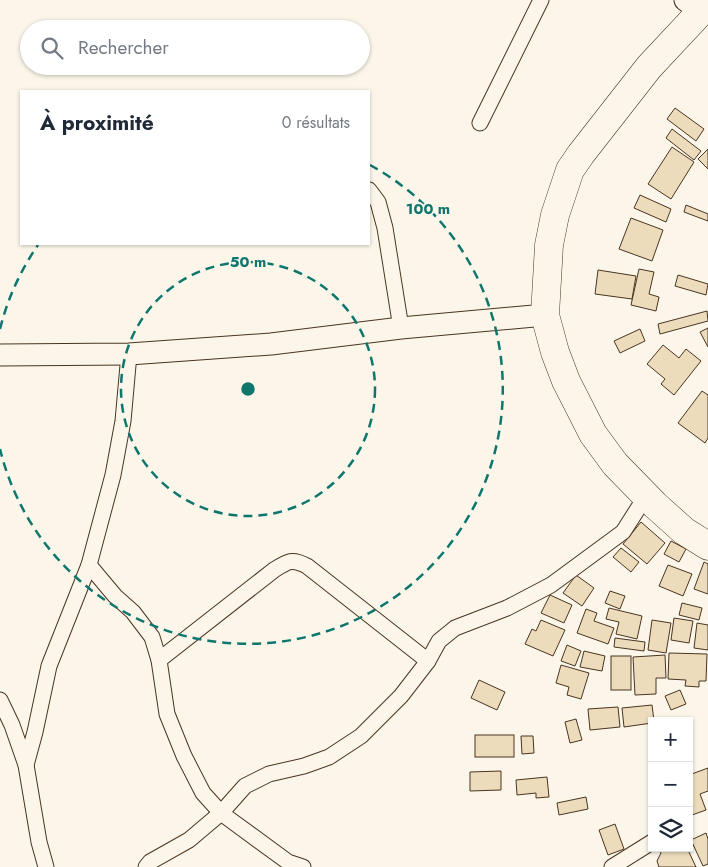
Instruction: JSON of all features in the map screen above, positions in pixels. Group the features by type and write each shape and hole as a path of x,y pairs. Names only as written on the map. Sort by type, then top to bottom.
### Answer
{"highway":[{"path":"698,5 570,170 555,215 549,245 545,315 555,352 566,381 593,434 615,464 646,496 684,532 708,546"}],"street":[{"path":"480,123 541,0"},
{"path":"370,191 378,202 385,228 401,328"},
{"path":"0,355 129,354 271,344 401,328 545,315"},
{"path":"26,765 35,732 48,666 89,565 113,475 122,421 129,354"},
{"path":"146,867 150,862 189,840 221,813 245,786 269,774 304,766 329,757 356,740 401,696 428,661 439,642 455,628 508,608 551,585 623,532 646,496"},
{"path":"159,660 274,570 288,561 298,561 307,566 428,661"},
{"path":"89,565 115,596 134,612 152,637 159,660 167,714 184,756 203,793 221,813 288,862 303,867"},
{"path":"0,700 26,765 39,842 46,867"},
{"path":"612,867 648,844"}],"building":[{"path":"675,108 704,129 696,141 667,119"},
{"path":"672,129 701,151 694,160 666,138"},
{"path":"672,147 694,162 671,199 648,184"},
{"path":"708,149 708,169 698,159"},
{"path":"640,195 671,209 666,222 634,208"},
{"path":"686,205 708,214 708,221 684,212"},
{"path":"631,218 663,230 652,261 619,249"},
{"path":"639,269 654,272 649,294 659,297 656,311 631,305"},
{"path":"598,270 636,276 632,299 595,294"},
{"path":"678,275 708,284 706,295 675,286"},
{"path":"707,311 708,321 660,334 658,324"},
{"path":"708,328 708,347 700,332"},
{"path":"640,329 645,341 620,353 614,341"},
{"path":"663,345 679,358 686,349 701,361 674,395 661,384 665,379 647,364"},
{"path":"702,391 708,395 708,438 705,443 678,423"},
{"path":"641,522 665,543 647,564 623,544"},
{"path":"671,541 686,549 679,562 664,554"},
{"path":"621,548 639,562 631,572 613,557"},
{"path":"704,562 708,564 708,594 694,589"},
{"path":"668,565 692,574 683,596 659,586"},
{"path":"576,575 594,588 582,606 563,593"},
{"path":"610,591 625,596 620,609 605,603"},
{"path":"550,595 572,605 564,623 541,613"},
{"path":"682,603 702,608 699,620 679,615"},
{"path":"609,608 642,616 637,639 616,634 619,622 606,619"},
{"path":"586,609 597,613 594,621 614,628 608,644 577,633"},
{"path":"674,618 693,621 689,643 671,640"},
{"path":"541,620 565,630 553,656 525,644 532,629 536,631"},
{"path":"652,620 671,623 666,653 648,650"},
{"path":"697,623 708,625 708,650 694,648"},
{"path":"615,638 645,642 644,651 614,647"},
{"path":"567,645 581,651 575,666 561,661"},
{"path":"584,651 605,656 602,671 580,667"},
{"path":"669,653 707,654 706,681 699,681 699,687 685,686 686,680 668,679"},
{"path":"665,655 666,678 656,678 656,694 635,695 633,657"},
{"path":"611,656 631,656 631,690 611,690"},
{"path":"561,665 589,673 581,699 567,695 569,687 556,683"},
{"path":"479,680 505,692 497,710 471,698"},
{"path":"680,690 686,704 671,710 665,696"},
{"path":"652,705 654,717 648,717 648,724 624,727 622,708"},
{"path":"618,707 620,727 590,730 588,709"},
{"path":"576,719 582,740 570,743 565,722"},
{"path":"475,735 514,735 514,757 475,757"},
{"path":"521,736 533,736 534,753 522,754"},
{"path":"708,768 708,791 700,794 706,810 693,815 693,807 693,774"},
{"path":"501,771 501,790 470,791 470,772"},
{"path":"547,777 549,797 536,798 536,793 517,795 516,780"},
{"path":"586,797 588,809 559,815 557,803"},
{"path":"615,824 624,849 608,855 599,830"},
{"path":"706,833 708,839 708,864 703,866 693,844 693,839"},
{"path":"689,852 696,867 659,867 657,861 661,853"}]}
